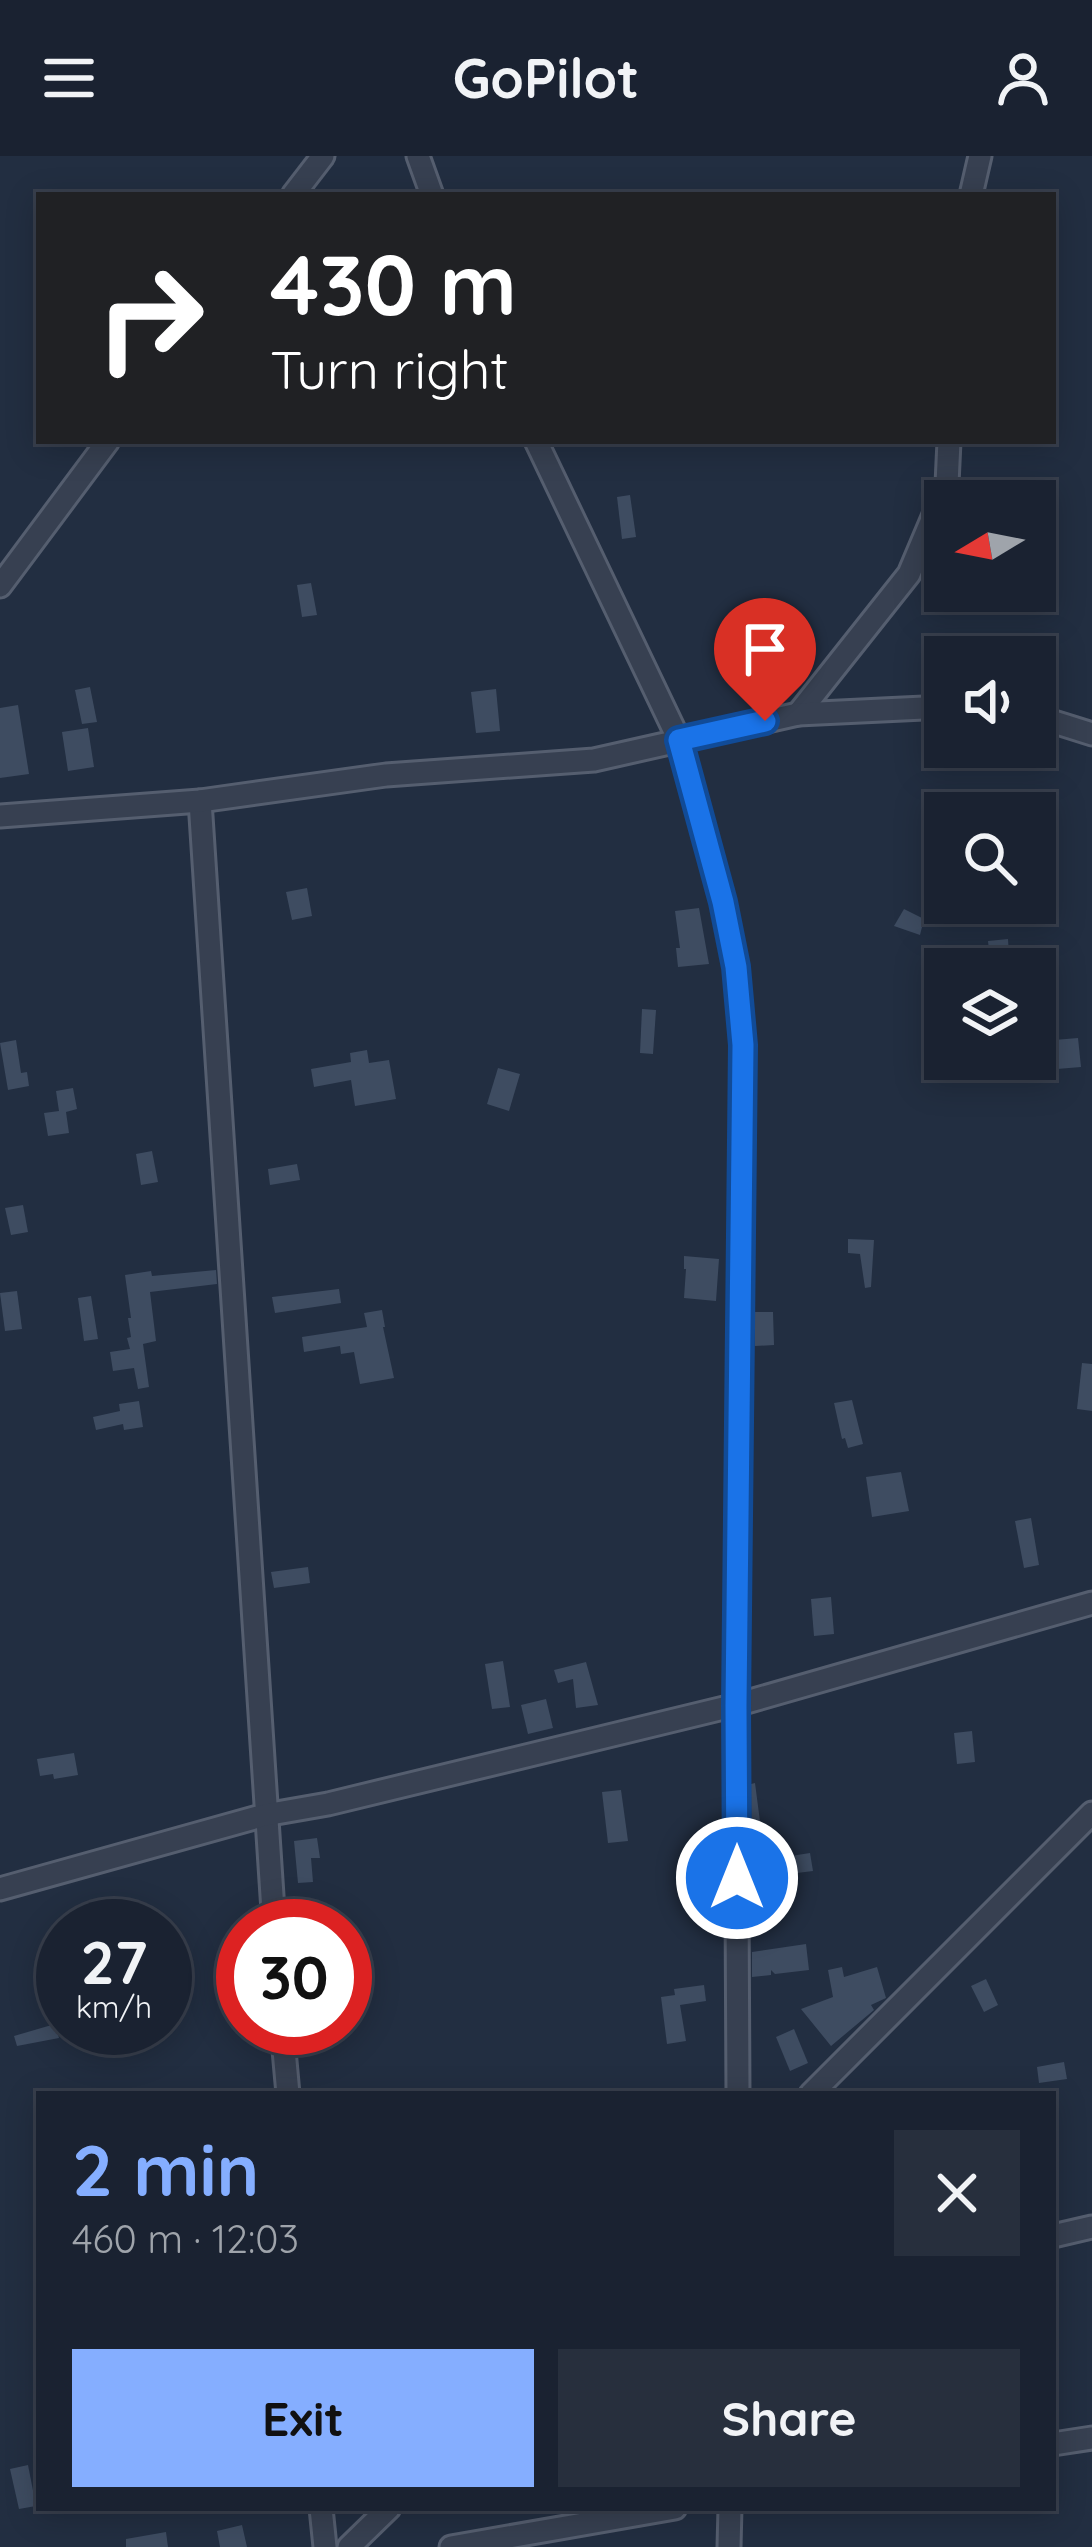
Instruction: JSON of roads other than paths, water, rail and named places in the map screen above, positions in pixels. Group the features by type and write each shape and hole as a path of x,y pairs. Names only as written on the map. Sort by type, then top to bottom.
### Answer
{"street":[{"path":"294,192 323,156"},
{"path":"418,156 430,192"},
{"path":"972,192 980,156"},
{"path":"0,586 106,444"},
{"path":"537,444 679,740 736,967 743,1045 736,1706 738,2091"},
{"path":"798,714 909,574 947,484 949,444"},
{"path":"0,816 200,801 386,775 594,760 798,714 924,708"},
{"path":"1056,723 1092,734"},
{"path":"200,801 272,1899"},
{"path":"0,1889 265,1815 736,1706 1092,1603"},
{"path":"814,2091 1092,1813"},
{"path":"284,2055 288,2091"},
{"path":"1056,2235 1092,2228"},
{"path":"1056,2444 1092,2438"},
{"path":"321,2511 325,2547"},
{"path":"349,2547 385,2511"},
{"path":"451,2547 658,2511"},
{"path":"729,2547 730,2511"}]}
